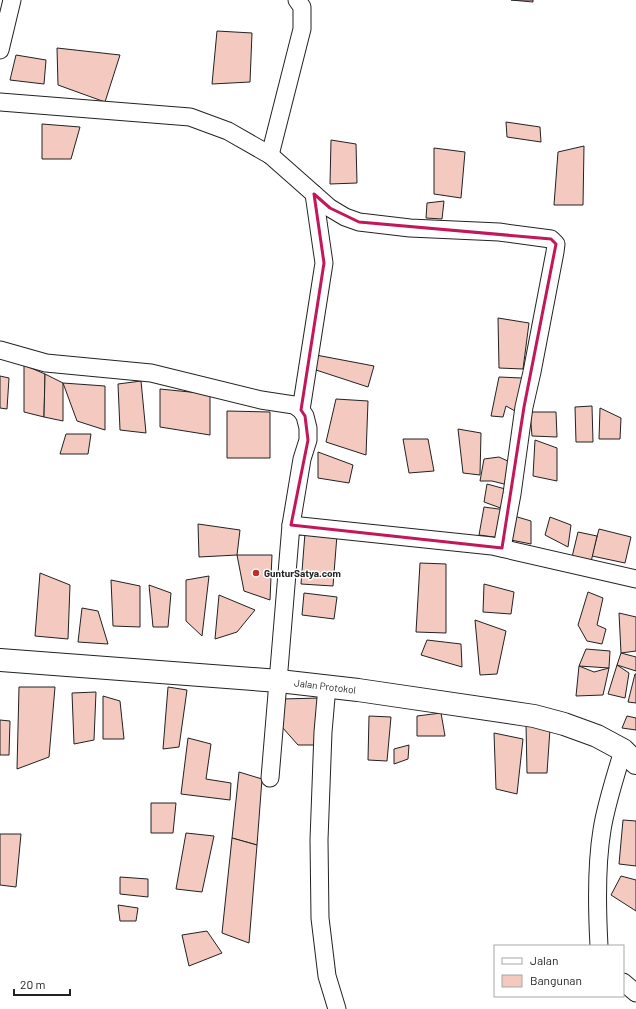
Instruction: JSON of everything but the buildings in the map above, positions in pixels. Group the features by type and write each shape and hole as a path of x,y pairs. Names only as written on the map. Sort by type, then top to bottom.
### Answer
{"street":[{"path":"0,50 12,0"},
{"path":"270,155 302,29 302,7 296,0"},
{"path":"0,102 190,117 228,131 270,155 330,208 345,217 359,222 410,228 499,232 551,239 556,244 524,407 512,494 502,548"},
{"path":"301,410 324,263 314,194"},
{"path":"0,350 46,363 151,373 261,400 294,405 301,410 305,416 308,428 308,440 302,459 291,525 270,778"},
{"path":"291,525 492,546 636,579"},
{"name":"Jalan Protokol","path":"0,660 327,686 534,716 564,724 597,736 629,757"},
{"path":"327,686 323,732 319,832 320,918 327,976 337,1009"},
{"path":"599,945 597,916 598,871 602,830 629,757"},
{"path":"624,983 636,992"}],"highlighted area":[{"path":"314,194 330,208 359,222 551,239 556,244 555,252 524,407 502,548 291,525 308,440 305,416 301,410 324,263"}],"place":[{"name":"GunturSatya.com","path":"256,573"}]}
